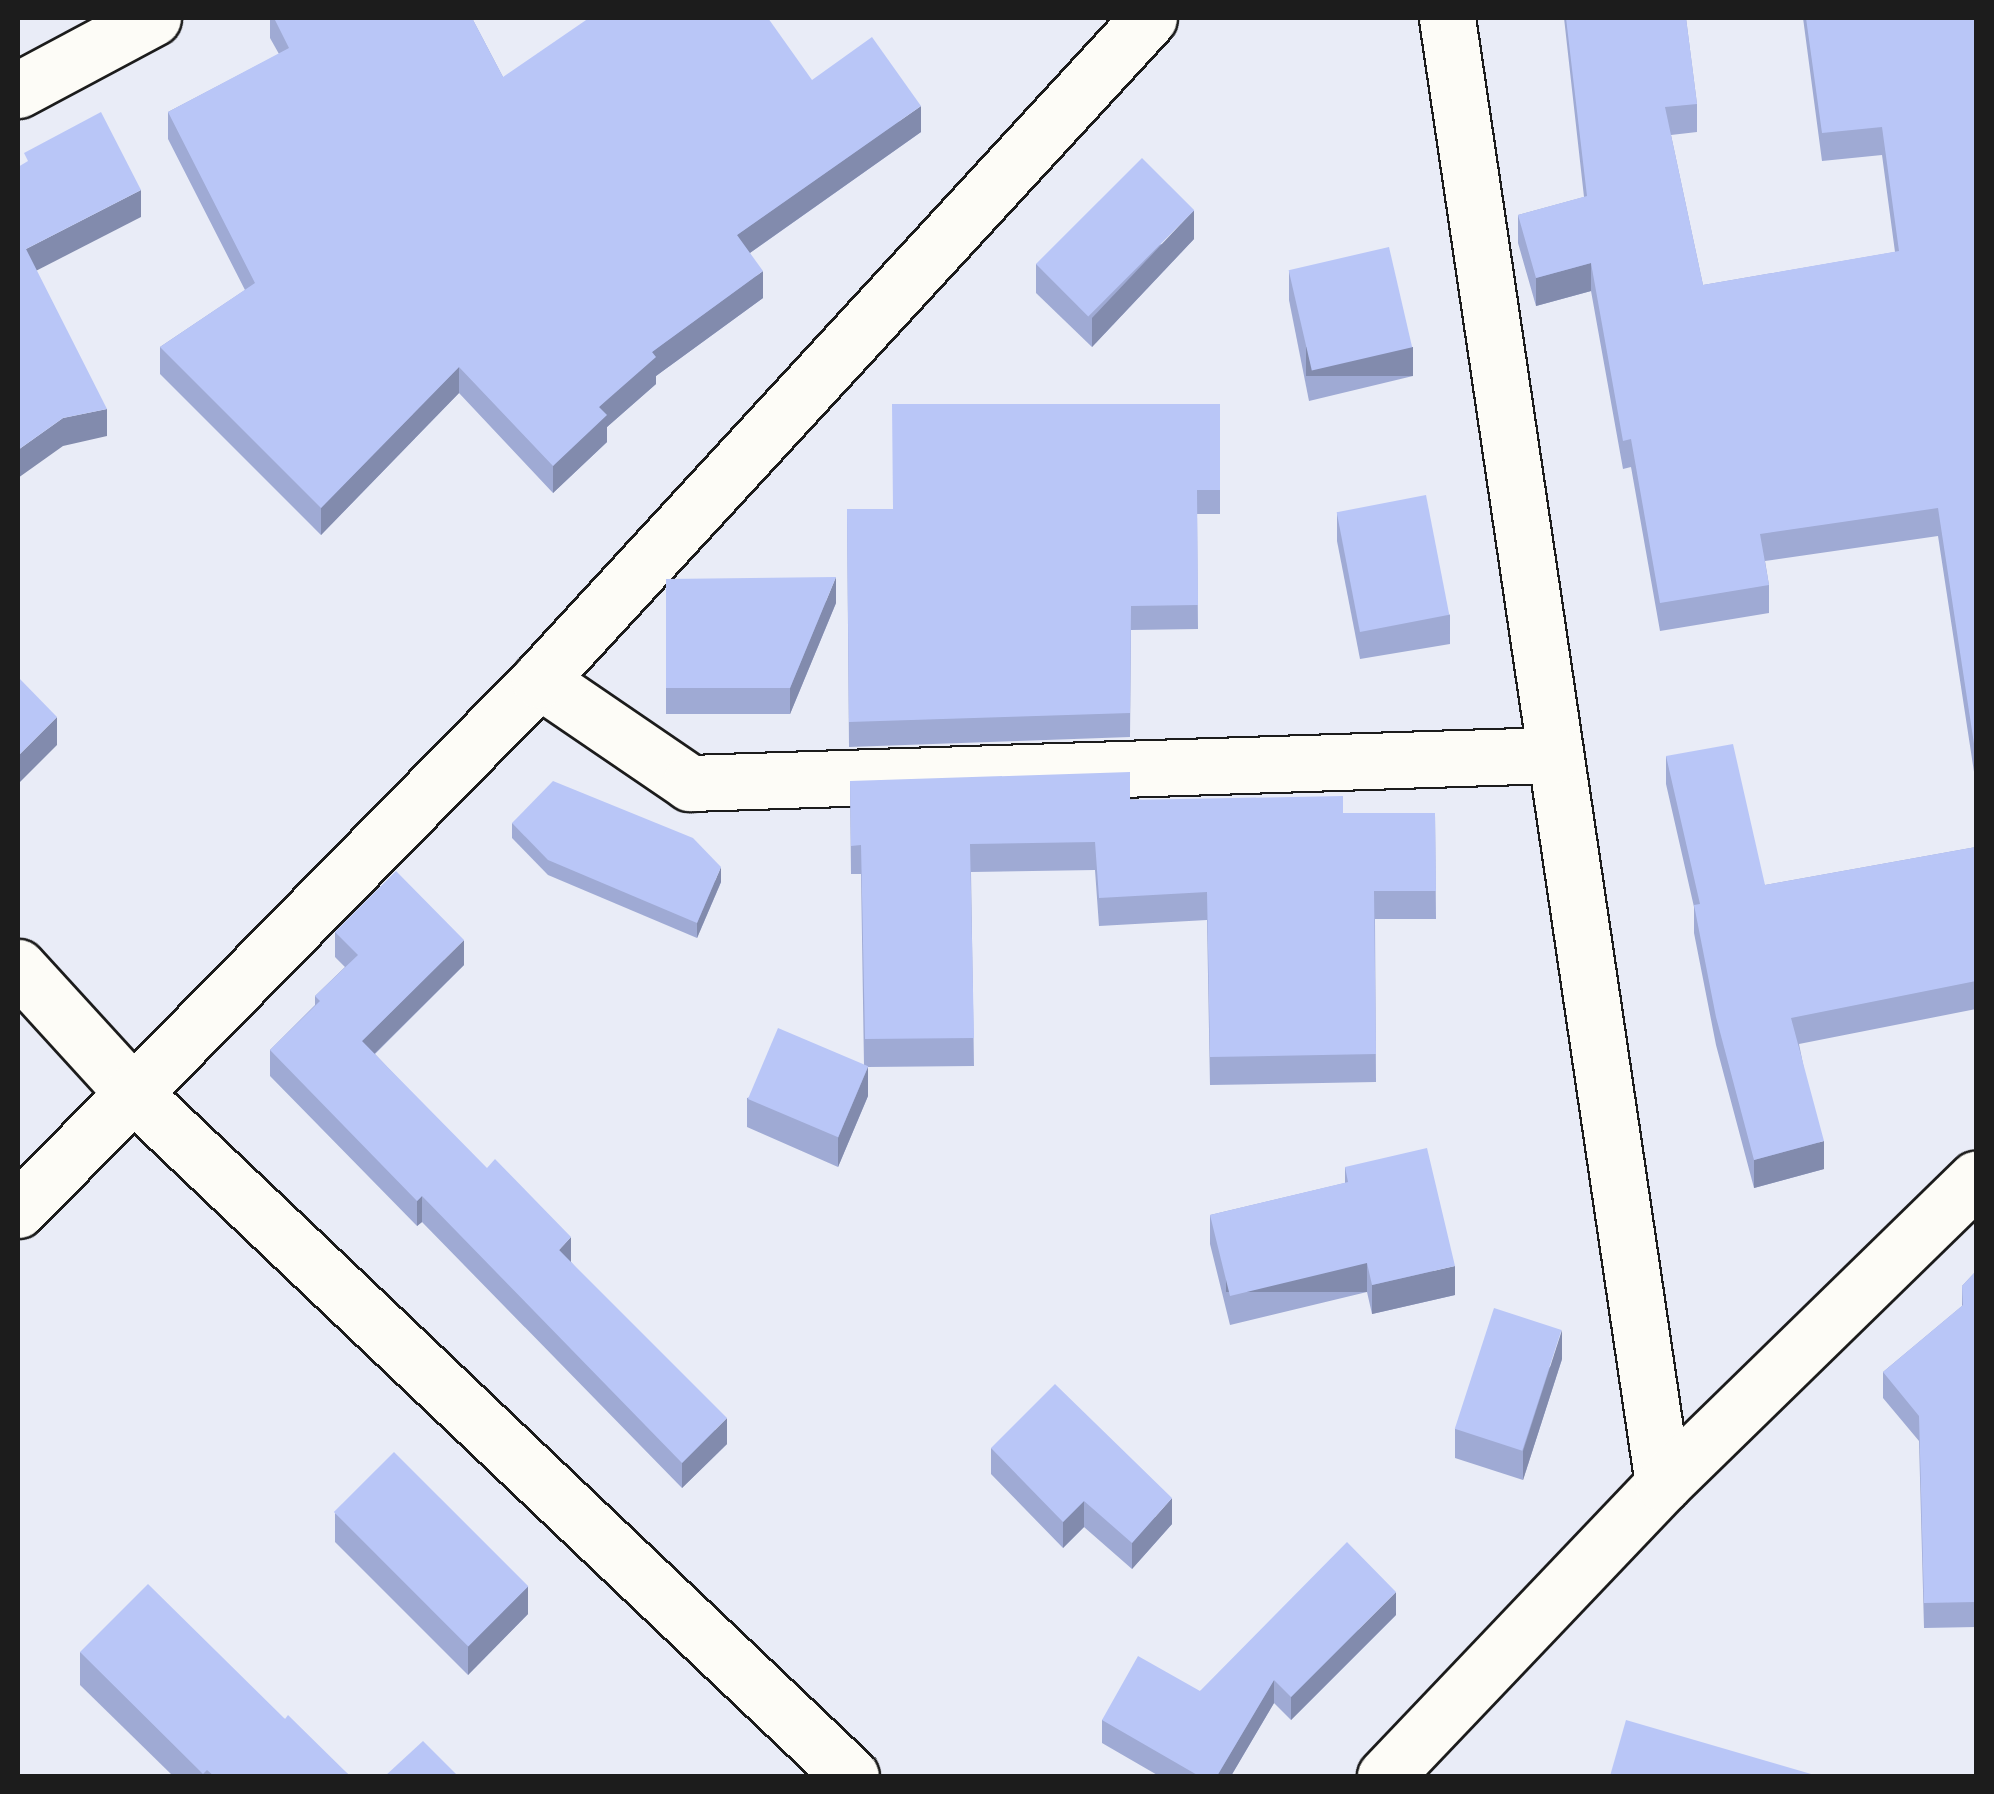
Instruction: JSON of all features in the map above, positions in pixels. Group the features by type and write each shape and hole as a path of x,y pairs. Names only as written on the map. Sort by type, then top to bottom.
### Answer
{"street":[{"path":"18,90 151,18"},
{"path":"18,1210 539,680 1148,18"},
{"path":"1447,18 1662,1484"},
{"path":"539,680 690,783 1554,755"},
{"path":"18,967 132,1092 851,1776"},
{"path":"1385,1776 1662,1484 1976,1180"}],"building":[{"path":"274,18 472,18 503,77 589,18 768,18 812,80 872,37 921,106 737,235 763,271 652,352 656,357 599,407 607,415 553,466 459,367 321,508 160,347 255,283 168,112 289,48"},
{"path":"1566,18 1686,18 1697,104 1665,107 1703,285 1899,251 1882,127 1822,133 1806,18 1976,18 1976,757 1938,508 1760,534 1769,585 1660,603 1631,439 1623,441 1591,263 1536,278 1518,215 1587,196"},
{"path":"101,112 141,190 26,249 107,409 63,418 18,450 18,167 28,161 24,153"},
{"path":"1142,158 1194,210 1088,316 1036,264"},
{"path":"1389,247 1412,347 1312,371 1289,270"},
{"path":"892,404 1220,404 1220,490 1197,490 1198,605 1131,606 1130,713 849,722 847,509 893,509"},
{"path":"1426,495 1449,615 1360,632 1337,512"},
{"path":"836,577 790,688 666,688 666,579"},
{"path":"18,677 57,717 18,756"},
{"path":"1733,744 1765,885 1976,847 1976,981 1791,1018 1824,1141 1754,1160 1716,1017 1694,905 1700,904 1666,756"},
{"path":"1130,772 1130,800 1343,796 1343,813 1435,813 1436,891 1374,891 1376,1054 1210,1057 1207,892 1099,898 1095,842 970,844 974,1038 865,1039 861,845 851,846 850,781"},
{"path":"553,781 693,838 721,867 697,923 548,860 512,823"},
{"path":"396,871 464,940 362,1041 487,1168 495,1159 571,1237 559,1250 727,1418 682,1463 422,1196 417,1201 270,1050 320,1001 315,996 358,955 335,932"},
{"path":"778,1028 868,1066 838,1137 748,1099"},
{"path":"1427,1148 1455,1266 1372,1285 1367,1263 1230,1296 1210,1215 1348,1182 1345,1167"},
{"path":"1976,1271 1976,1602 1924,1603 1919,1416 1883,1372 1963,1305 1962,1286"},
{"path":"1494,1308 1562,1330 1522,1451 1455,1429"},
{"path":"1055,1384 1172,1498 1132,1543 1084,1501 1063,1522 991,1448"},
{"path":"394,1452 528,1586 468,1646 334,1512"},
{"path":"1347,1542 1396,1592 1291,1697 1274,1680 1217,1776 1199,1776 1102,1720 1138,1656 1200,1691"},
{"path":"148,1584 285,1719 288,1715 350,1776 214,1776 207,1770 203,1774 80,1652"},
{"path":"1626,1720 1818,1776 1610,1776"},
{"path":"423,1741 458,1776 385,1776"}]}
